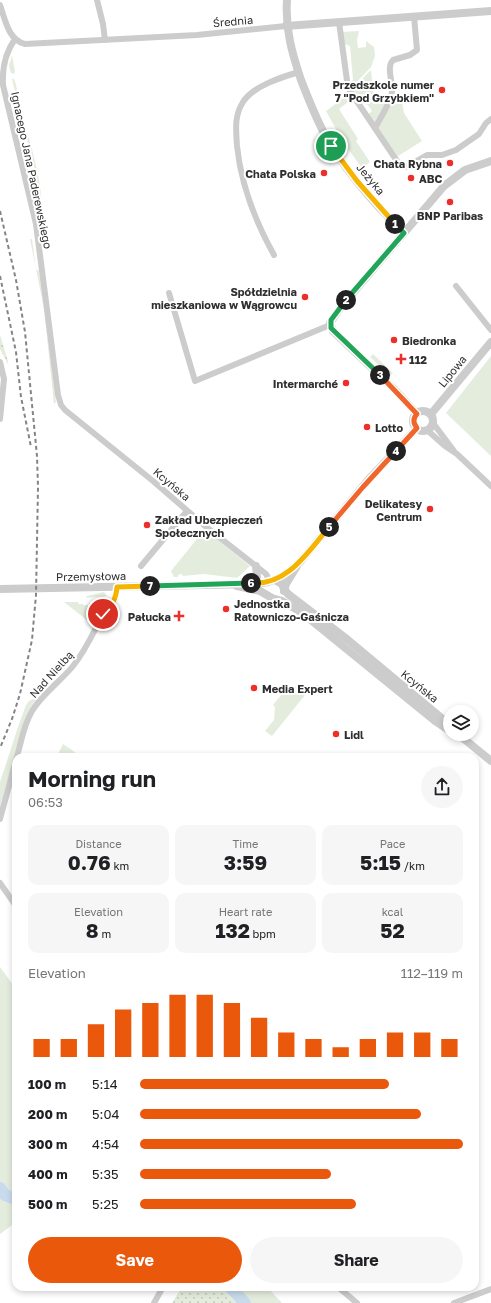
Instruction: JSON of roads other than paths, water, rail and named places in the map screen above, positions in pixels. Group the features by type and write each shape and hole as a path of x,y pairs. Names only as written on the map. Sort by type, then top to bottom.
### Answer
{"street":[{"path":"97,0 104,24 105,40"},
{"name":"Jeżyka","path":"286,0 286,26 299,72 315,116 324,134 340,159 367,193 404,233"},
{"path":"0,5 9,30 15,39"},
{"name":"Średnia","path":"15,39 28,44 197,35 286,26 491,11"},
{"path":"375,128 391,97 391,62 418,50 414,16"},
{"path":"339,22 346,84 401,167 404,168 427,155 442,155 456,150 479,134 491,118"},
{"name":"Ignacego Jana Paderewskiego","path":"15,39 5,56 3,86 36,228 58,395 61,403"},
{"path":"274,255 254,213 242,177 238,158 236,124 240,108 249,96 271,82 299,72"},
{"path":"417,414 394,388 332,331 330,325 331,320 438,192 453,178 471,168 491,161"},
{"path":"456,286 491,330"},
{"path":"169,293 195,381 330,325"},
{"name":"Lipowa","path":"430,414 491,342"},
{"path":"0,362 4,379 0,419"},
{"name":"Kcyńska","path":"61,403 66,410 205,526 266,574 271,581"},
{"path":"456,454 433,423 433,418 430,414 425,411 417,414 414,420 417,428 427,430 491,486"},
{"path":"427,430 433,423"},
{"path":"300,562 282,577 271,581 265,587 266,594 269,597 276,598 283,594 284,589 300,562 363,487 417,428"},
{"name":"Przemysłowa","path":"141,566 187,511"},
{"path":"252,583 257,577 256,566"},
{"path":"271,581 280,582 284,589"},
{"name":"Przemysłowa","path":"0,589 230,584 271,581"},
{"name":"Przemysłowa","path":"230,584 260,591 266,594"},
{"name":"Nad Nielbą","path":"18,753 31,712 37,703 55,686 83,653 103,614 115,600 117,587"},
{"name":"Kcyńska","path":"284,589 443,719"},
{"name":"Kcyńska","path":"276,598 310,618 443,726"},
{"path":"466,741 491,761"},
{"path":"0,819 12,775"},
{"path":"0,883 12,900"},
{"path":"454,1303 491,1289"},
{"path":"154,1303 161,1291"},
{"path":"343,1291 357,1303"}],"waterway":[{"path":"0,1188 5,1195 12,1198"},
{"path":"234,1291 245,1303"}],"railway":[{"path":"0,211 16,280 25,332 37,456 38,487 36,595 32,640 20,694 0,748"},
{"path":"0,276 16,352 21,397 31,447"}],"place":[{"name":"Przedszkole numer 7 \"Pod Grzybkiem\"","path":"442,90"},
{"name":"Chata Rybna","path":"450,163"},
{"name":"Chata Polska","path":"324,173"},
{"name":"ABC","path":"411,178"},
{"name":"BNP Paribas","path":"450,202"},
{"name":"Spółdzielnia mieszkaniowa w Wągrowcu","path":"305,297"},
{"name":"Biedronka","path":"394,340"},
{"name":"112","path":"401,359"},
{"name":"Intermarché","path":"346,383"},
{"name":"Lotto","path":"367,427"},
{"name":"Delikatesy Centrum","path":"430,509"},
{"name":"Zakład Ubezpieczeń Społecznych","path":"147,525"},
{"name":"Jednostka Ratowniczo-Gaśnicza","path":"226,609"},
{"name":"Pałucka","path":"179,616"},
{"name":"Media Expert","path":"254,688"},
{"name":"Lidl","path":"336,734"}]}
